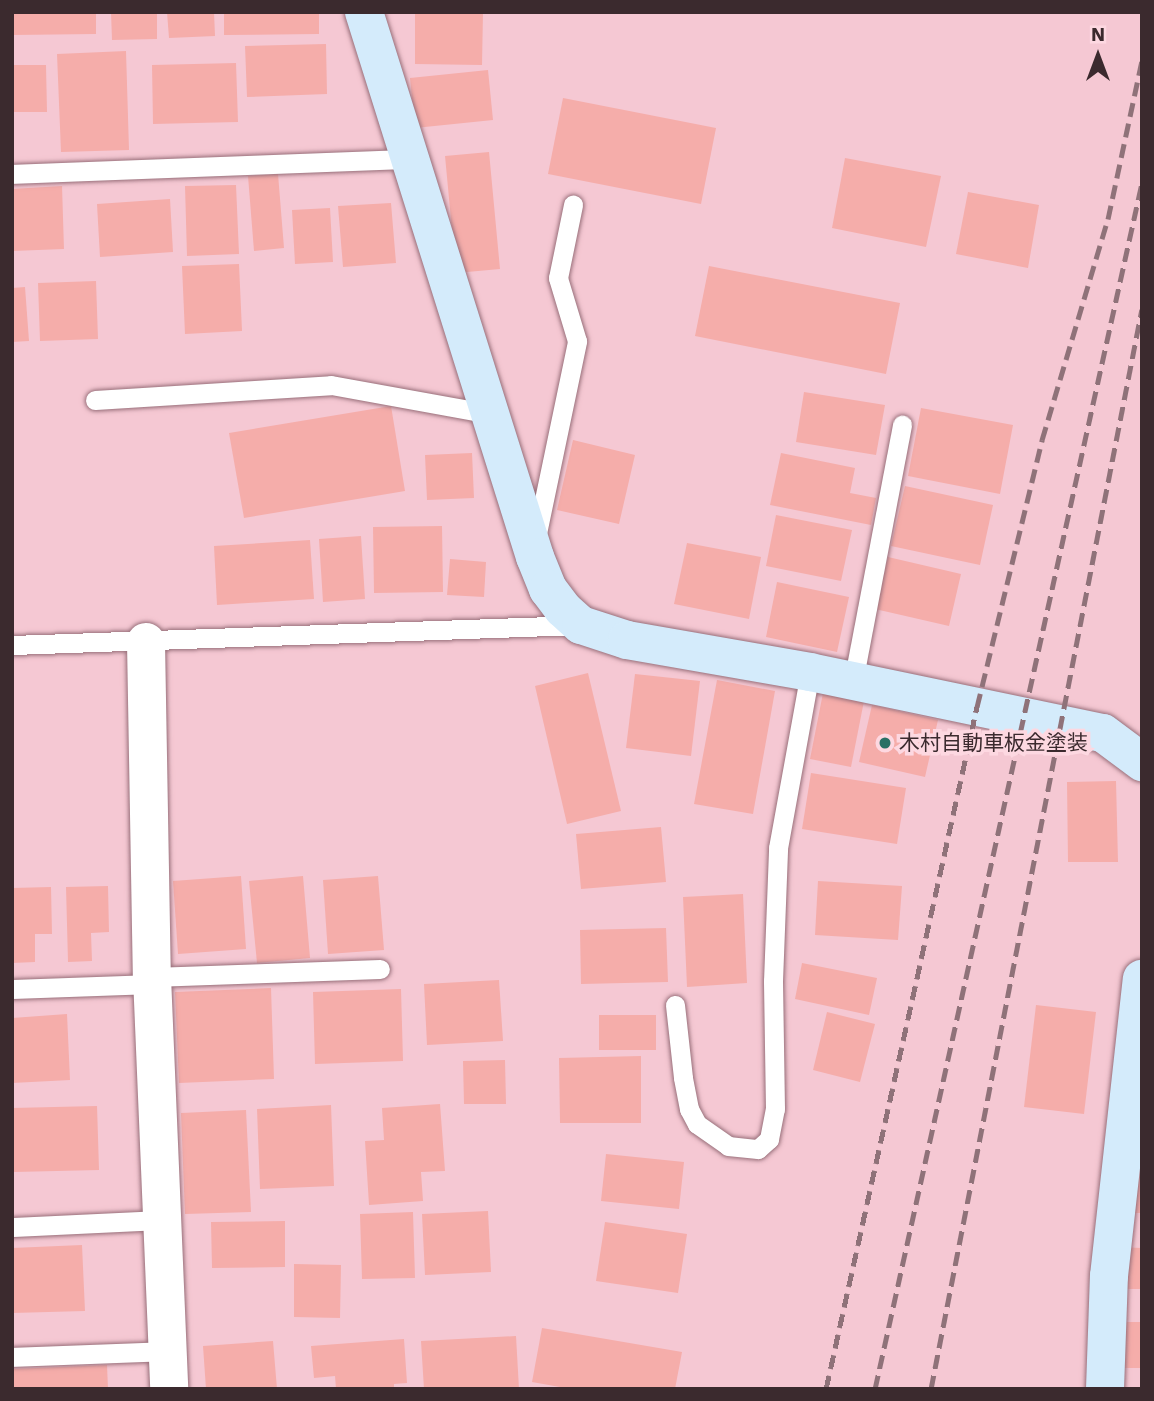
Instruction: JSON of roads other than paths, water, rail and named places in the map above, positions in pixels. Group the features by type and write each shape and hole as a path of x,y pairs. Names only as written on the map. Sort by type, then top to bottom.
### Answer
{"street":[{"path":"364,12 534,552 548,589 563,609 580,625 627,640 810,672 1103,733 1142,762"},
{"path":"146,642 153,980 169,1389"},
{"path":"1105,1389 1109,1276 1142,979"}],"lane":[{"path":"12,174 409,159"},
{"path":"534,552 577,341 558,278 573,205"},
{"path":"95,400 331,385 490,414"},
{"path":"853,682 902,425"},
{"path":"12,645 580,625"},
{"path":"675,1005 683,1078 689,1109 697,1124 728,1146 758,1149 769,1139 775,1109 773,981 778,848 810,672"},
{"path":"12,989 380,969"},
{"path":"12,1227 162,1220"},
{"path":"12,1357 167,1351"}],"railway":[{"path":"826,1389 977,707 1042,440 1108,219 1142,60"},
{"path":"875,1389 1142,183"},
{"path":"931,1389 1142,309"}],"place":[{"name":"木村自動車板金塗装","path":"885,743"}]}
